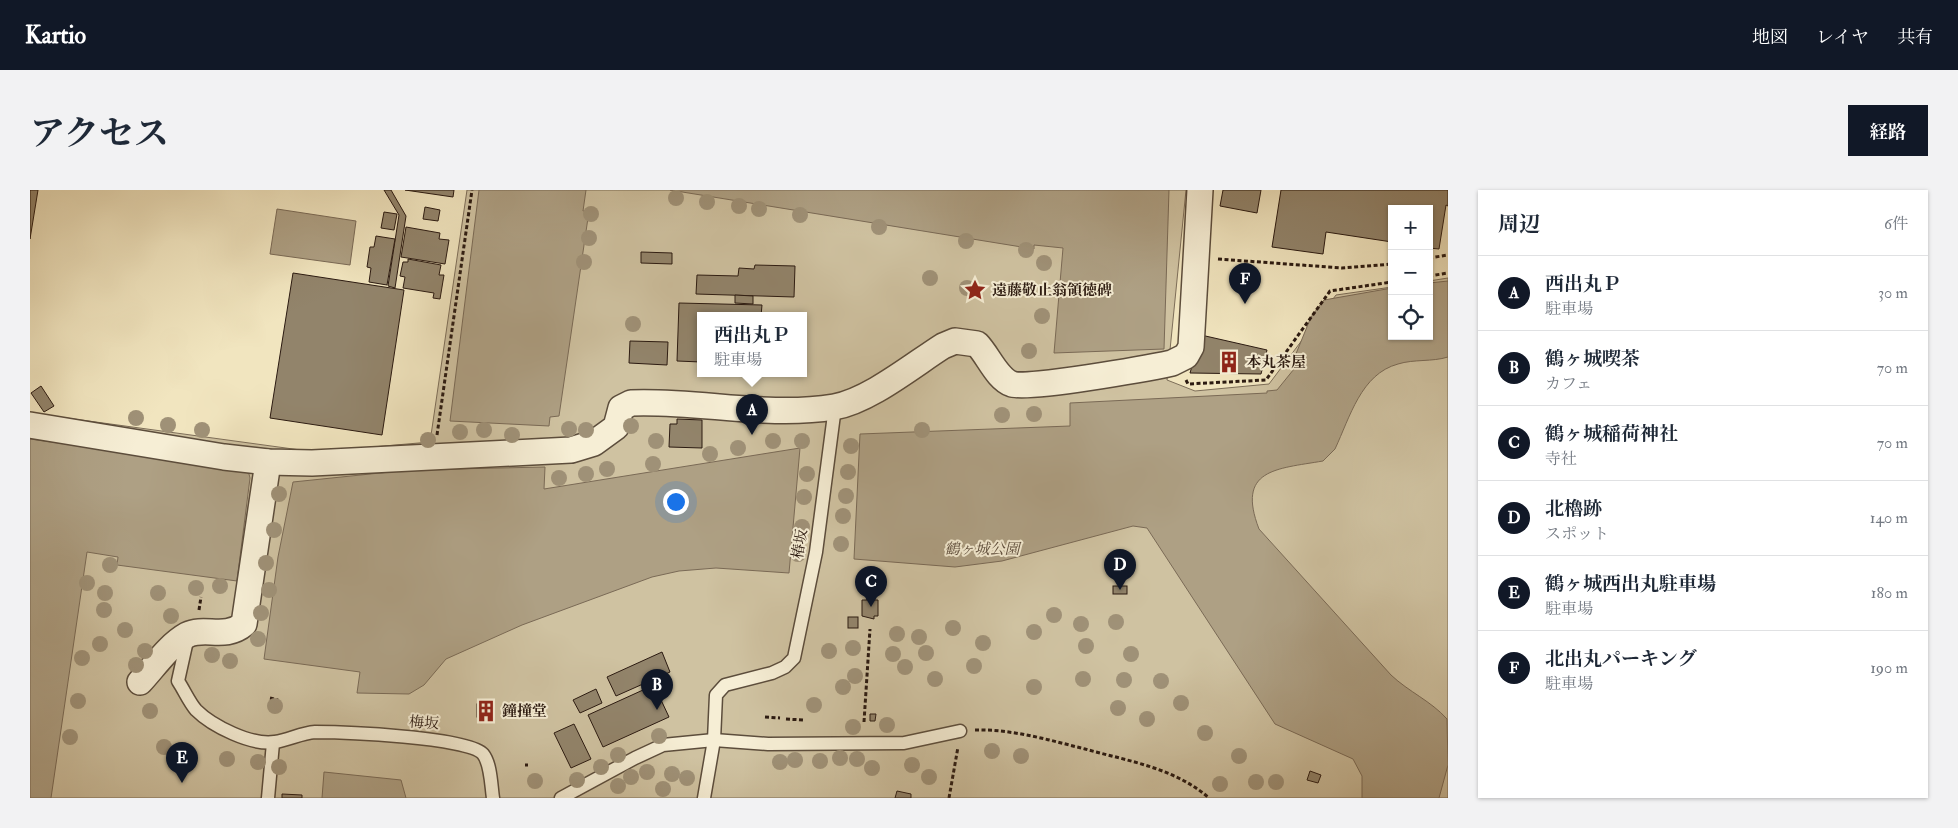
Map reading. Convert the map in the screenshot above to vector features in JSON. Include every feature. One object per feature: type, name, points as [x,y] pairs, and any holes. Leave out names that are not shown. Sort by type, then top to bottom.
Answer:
[{"type":"street","points":[[30,425],[224,457],[268,462],[312,463],[582,447],[594,443],[616,427],[622,408],[631,403],[754,409],[835,407],[873,392],[943,346],[955,341],[977,344],[1005,379],[1013,385],[1039,384],[1172,363],[1186,356],[1191,347],[1200,190]]},
{"type":"street","points":[[140,682],[194,624],[235,631],[244,624],[268,462]]},
{"type":"lane","name":"椿坂","points":[[704,798],[714,740],[716,695],[725,685],[772,673],[785,667],[794,658],[816,552],[835,407]]},
{"type":"lane","points":[[194,624],[178,681],[195,708],[206,719],[221,728],[246,738],[273,742],[268,798]]},
{"type":"lane","points":[[561,798],[635,758],[664,745],[714,740],[768,744],[904,742],[960,731]]},
{"type":"lane","name":"梅坂","points":[[273,742],[315,732],[446,741],[470,746],[482,753],[493,798]]},
{"type":"path","points":[[434,455],[472,190]]},
{"type":"path","points":[[1433,257],[1448,254]]},
{"type":"path","points":[[1196,257],[1342,268],[1388,264]]},
{"type":"path","points":[[1433,275],[1448,273]]},
{"type":"path","points":[[1172,363],[1188,384],[1266,380],[1330,291],[1388,283]]},
{"type":"path","points":[[194,624],[201,597]]},
{"type":"path","points":[[864,722],[870,629]]},
{"type":"path","points":[[270,698],[278,700]]},
{"type":"path","points":[[765,717],[780,718]]},
{"type":"path","points":[[786,719],[803,720]]},
{"type":"path","points":[[949,798],[960,731],[994,729],[1018,733],[1136,762],[1180,778],[1209,798]]},
{"type":"green space","name":"鶴ヶ城公園","points":[[467,190],[1186,190],[1167,380],[1195,391],[1269,384],[1336,295],[1388,288],[1388,340],[1433,340],[1433,280],[1448,278],[1448,798],[30,798],[30,413],[315,452],[430,442]]},
{"type":"shaded area","points":[[479,190],[586,190],[583,211],[589,211],[559,416],[550,417],[549,426],[450,421]]},
{"type":"shaded area","points":[[670,190],[1169,190],[1164,349],[1054,353],[1063,248],[1034,245],[1034,249]]},
{"type":"shaded area","points":[[277,209],[356,221],[350,265],[270,254]]},
{"type":"shaded area","points":[[1448,281],[1448,357],[1436,360],[1404,362],[1385,369],[1375,377],[1358,398],[1335,449],[1323,461],[1276,470],[1265,476],[1257,483],[1253,494],[1253,509],[1259,529],[1391,675],[1447,719],[1448,765],[1439,798],[1362,798],[1362,776],[1353,759],[1275,724],[1147,528],[1133,526],[1002,561],[955,567],[854,559],[860,434],[1070,426],[1070,403],[1267,393],[1267,391],[1277,390],[1294,369],[1291,366],[1311,317],[1324,300],[1388,289],[1388,340],[1433,340],[1433,283]]},
{"type":"shaded area","points":[[30,439],[241,468],[249,474],[250,478],[237,581],[117,565],[118,557],[87,552],[51,798],[30,798]]},
{"type":"shaded area","points":[[800,448],[789,573],[716,568],[679,571],[652,577],[522,625],[446,659],[424,685],[409,694],[357,693],[360,672],[264,659],[278,557],[293,482],[409,470],[545,467],[544,489]]},
{"type":"shaded area","points":[[324,772],[401,780],[406,798],[322,798]]},
{"type":"building","points":[[30,190],[38,190],[30,239]]},
{"type":"building","points":[[384,190],[391,190],[406,216],[395,288],[388,286],[399,215]]},
{"type":"building","points":[[405,190],[454,190],[453,197]]},
{"type":"building","points":[[1223,190],[1261,190],[1257,213],[1220,206]]},
{"type":"building","points":[[1281,190],[1448,190],[1448,206],[1446,205],[1439,249],[1433,248],[1433,205],[1388,205],[1388,241],[1326,232],[1323,254],[1272,247]]},
{"type":"building","points":[[425,207],[440,210],[438,221],[423,219]]},
{"type":"building","points":[[384,212],[397,214],[394,230],[381,228]]},
{"type":"building","points":[[406,227],[440,233],[439,239],[449,240],[445,264],[401,257]]},
{"type":"building","points":[[376,236],[395,239],[387,285],[369,282],[371,268],[367,267],[370,247],[374,247]]},
{"type":"building","points":[[641,252],[672,253],[672,264],[641,263]]},
{"type":"building","points":[[408,259],[441,265],[439,275],[444,275],[440,299],[433,298],[434,293],[403,288],[405,277],[400,276],[403,262],[408,262]]},
{"type":"building","points":[[755,265],[795,266],[794,297],[696,294],[697,275],[738,276],[739,268],[754,269]]},
{"type":"building","points":[[293,273],[404,290],[382,435],[270,418]]},
{"type":"building","points":[[735,295],[753,296],[753,304],[735,303]]},
{"type":"building","points":[[679,303],[762,305],[761,312],[697,312],[697,362],[677,361]]},
{"type":"building","name":"本丸茶屋","points":[[1201,335],[1267,350],[1261,374],[1190,373]]},
{"type":"building","points":[[630,341],[668,342],[667,365],[629,363]]},
{"type":"building","points":[[41,386],[54,406],[44,412],[31,393]]},
{"type":"building","points":[[677,419],[702,420],[702,448],[669,447],[670,424],[677,424]]},
{"type":"building","points":[[1113,586],[1127,586],[1127,594],[1113,594]]},
{"type":"building","points":[[866,588],[875,588],[874,600],[878,600],[878,616],[874,616],[874,619],[862,616],[862,600],[867,600]]},
{"type":"building","points":[[848,617],[858,617],[858,628],[848,628]]},
{"type":"building","points":[[662,652],[670,672],[616,696],[607,677]]},
{"type":"building","points":[[654,685],[669,717],[603,747],[588,715]]},
{"type":"building","points":[[596,689],[602,703],[580,713],[573,700]]},
{"type":"building","name":"鐘撞堂","points":[[477,704],[494,704],[494,717],[477,717]]},
{"type":"building","points":[[870,714],[876,714],[875,721],[870,721]]},
{"type":"building","points":[[574,724],[591,759],[571,768],[554,733]]},
{"type":"building","points":[[1310,771],[1321,775],[1318,783],[1307,780]]},
{"type":"building","points":[[897,791],[911,794],[911,798],[895,798]]},
{"type":"building","points":[[282,794],[302,795],[302,798],[282,798]]},
{"type":"place","name":"遠藤敬止翁領徳碑","points":[[975,290]]},
{"type":"place","name":"北出丸パーキング","points":[[1245,304]]},
{"type":"place","name":"本丸茶屋","points":[[1229,362]]},
{"type":"place","name":"西出丸Ｐ","points":[[752,435]]},
{"type":"place","name":"北櫓跡","points":[[1120,590]]},
{"type":"place","name":"鶴ヶ城稲荷神社","points":[[871,607]]},
{"type":"place","name":"鶴ヶ城喫茶","points":[[657,710]]},
{"type":"place","name":"鐘撞堂","points":[[486,711]]},
{"type":"place","name":"鶴ヶ城西出丸駐車場","points":[[182,783]]}]
